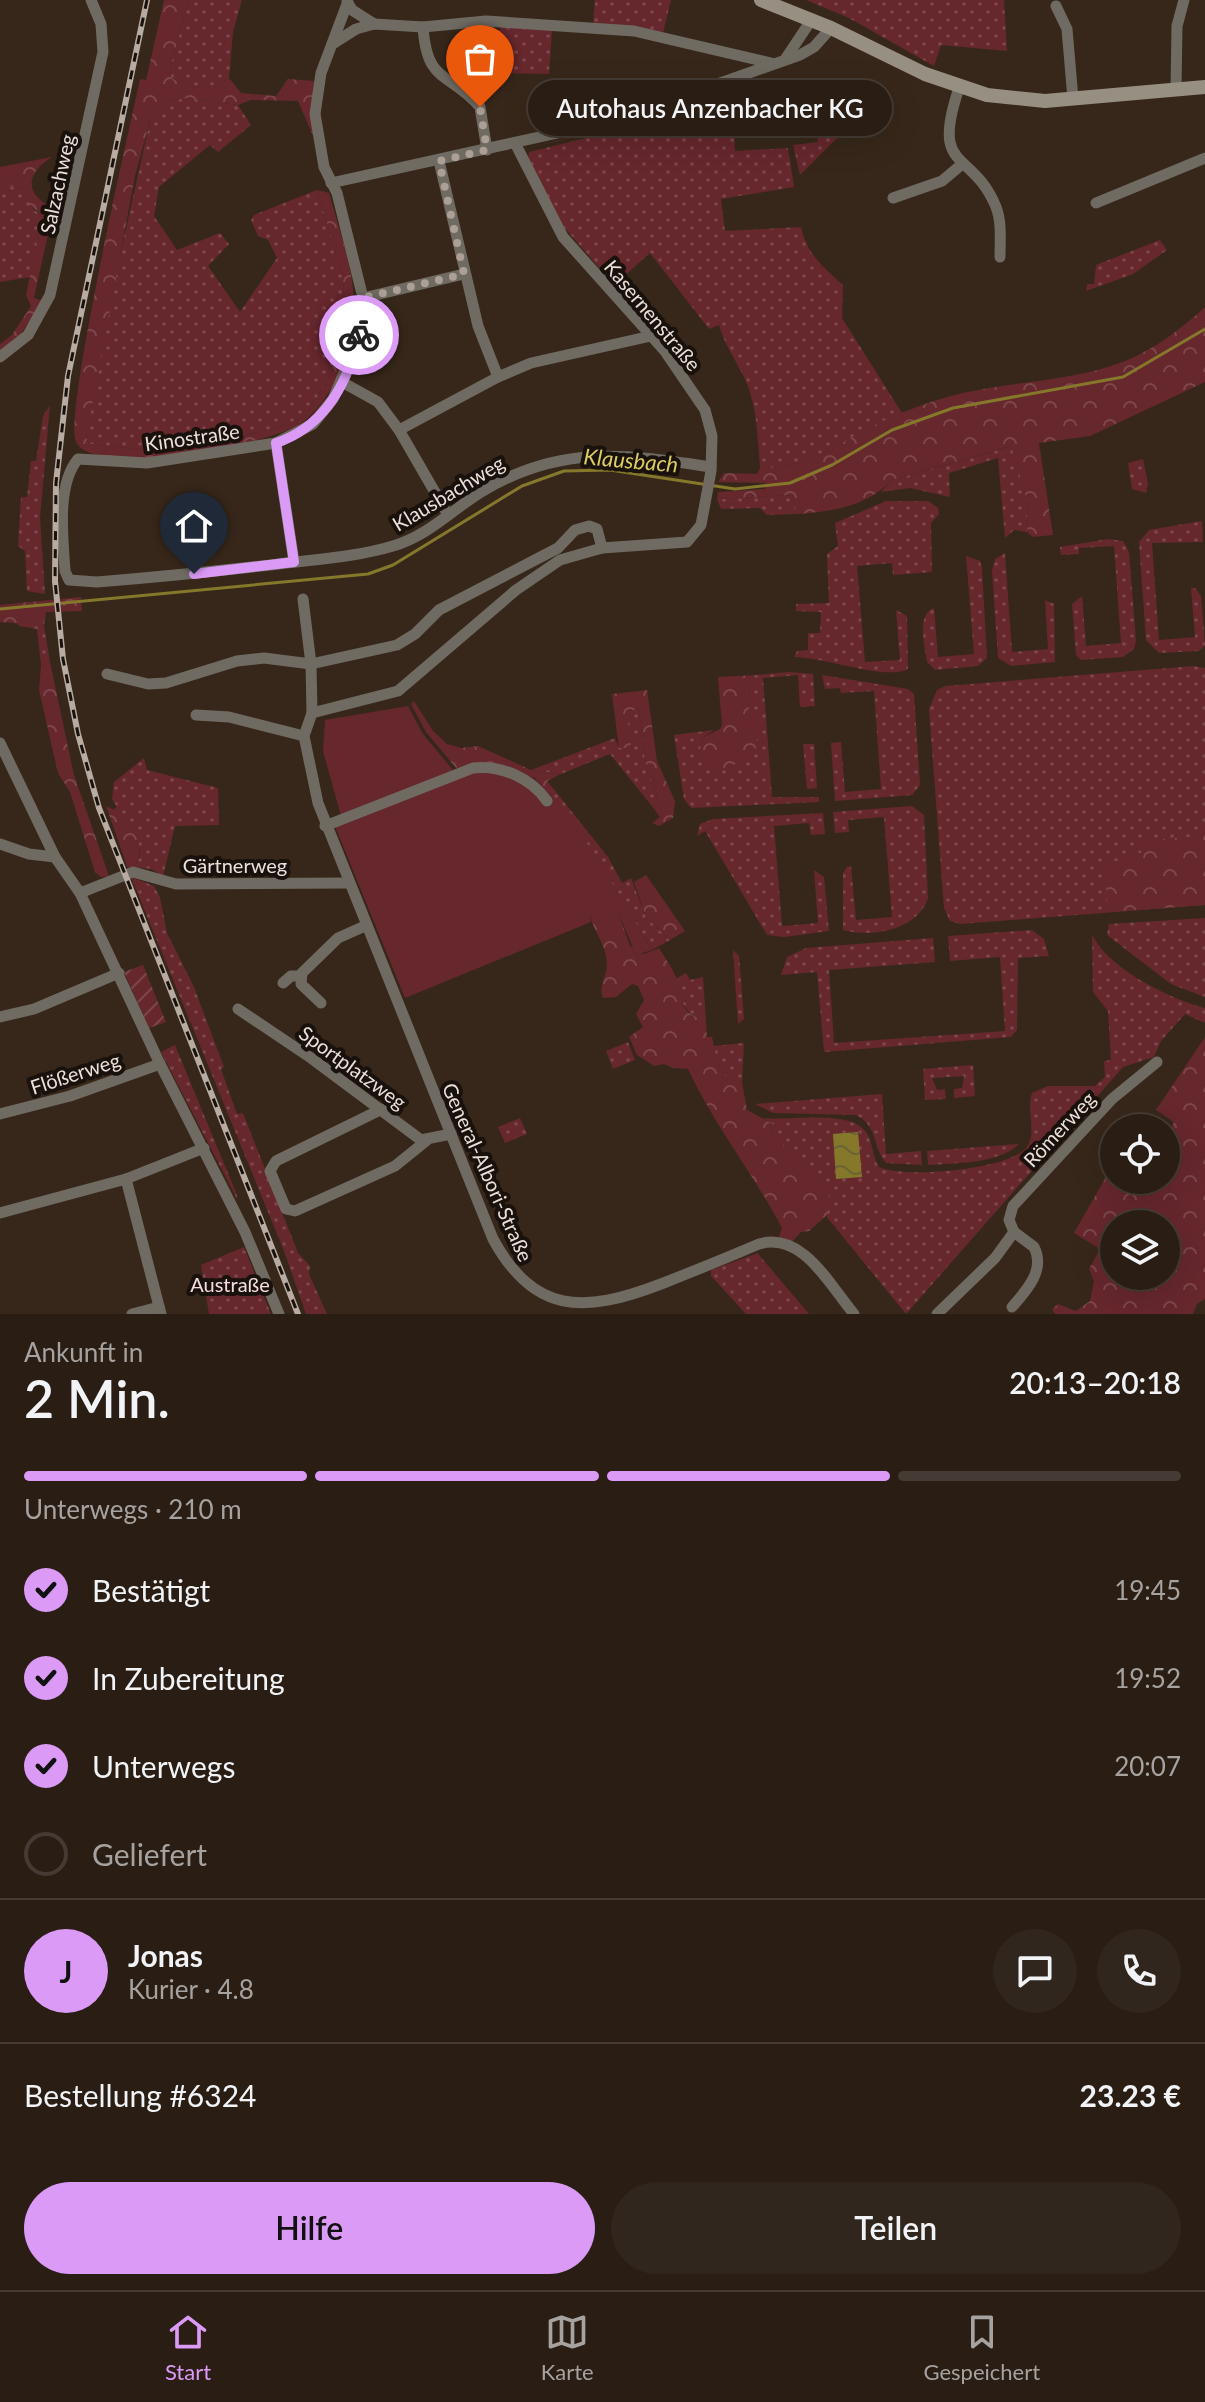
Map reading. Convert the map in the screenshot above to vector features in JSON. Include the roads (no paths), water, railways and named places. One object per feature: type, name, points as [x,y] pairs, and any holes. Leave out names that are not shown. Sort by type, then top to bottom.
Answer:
[{"type":"main road","points":[[761,0],[812,19],[959,88],[1005,99],[1073,99],[1205,87]]},
{"type":"street","name":"Salzachweg","points":[[0,357],[17,346],[37,323],[57,271],[103,52],[101,24],[91,0]]},
{"type":"street","points":[[1176,89],[1177,26],[1184,0]]},
{"type":"street","points":[[347,2],[374,24]]},
{"type":"street","name":"Kinostraße","points":[[65,571],[67,479],[78,459],[147,463],[276,443],[313,424],[342,382],[358,340],[363,298],[337,193],[324,167],[315,114],[321,73],[347,2]]},
{"type":"street","points":[[1056,6],[1067,29],[1073,99]]},
{"type":"street","points":[[785,59],[812,19]]},
{"type":"street","points":[[334,44],[356,29],[374,24],[423,27],[486,21],[634,31],[772,64]]},
{"type":"street","points":[[423,27],[426,57],[435,71],[480,107],[487,150]]},
{"type":"street","points":[[331,183],[612,121],[814,47],[831,28]]},
{"type":"street","points":[[959,88],[948,121],[951,151],[989,193],[998,211],[1000,257]]},
{"type":"street","name":"Kasernenstraße","points":[[515,143],[552,222],[651,336],[705,410],[712,436],[711,469],[701,525],[687,542],[602,548]]},
{"type":"street","points":[[1096,203],[1205,158]]},
{"type":"street","points":[[439,161],[464,274],[487,353],[498,377]]},
{"type":"street","points":[[893,198],[942,181],[961,165]]},
{"type":"street","points":[[363,298],[464,274]]},
{"type":"street","points":[[399,430],[498,377],[554,357],[651,336]]},
{"type":"street","points":[[342,382],[378,402],[399,430],[447,513]]},
{"type":"street","points":[[276,443],[294,562]]},
{"type":"street","name":"Klausbachweg","points":[[65,571],[69,580],[76,583],[97,582],[353,556],[397,545],[427,531],[447,513],[504,478],[559,459],[620,454],[711,469]]},
{"type":"street","points":[[107,674],[148,684],[250,658],[311,664],[397,645],[415,634],[439,610],[558,548],[582,527],[597,529],[602,548],[570,556],[537,574],[398,691],[312,713]]},
{"type":"street","points":[[196,715],[229,717],[304,736],[312,713],[311,664],[303,599]]},
{"type":"street","name":"General-Albori-Straße","points":[[304,736],[325,826],[506,1266],[521,1285],[539,1299],[576,1309],[604,1307],[759,1244],[772,1242],[791,1246],[802,1253],[854,1314]]},
{"type":"street","points":[[0,743],[55,857],[80,893],[160,1064],[204,1148],[279,1314]]},
{"type":"street","points":[[325,826],[473,768],[494,768],[522,778],[537,786],[547,801]]},
{"type":"street","points":[[0,844],[29,854],[55,857]]},
{"type":"street","name":"Gärtnerweg","points":[[80,893],[133,872],[176,884],[348,883]]},
{"type":"street","points":[[283,983],[291,976],[301,976],[338,938],[365,926]]},
{"type":"street","points":[[0,1017],[34,1009],[119,973]]},
{"type":"street","name":"Sportplatzweg","points":[[301,976],[304,987],[321,1003]]},
{"type":"street","name":"Sportplatzweg","points":[[238,1009],[426,1141]]},
{"type":"street","name":"Römerweg","points":[[937,1314],[995,1258],[1014,1232],[1009,1220],[1013,1206],[1112,1099],[1157,1062]]},
{"type":"street","name":"Flößerweg","points":[[0,1114],[70,1096],[160,1064]]},
{"type":"street","points":[[382,1109],[276,1161],[270,1171],[286,1209],[295,1211],[395,1166],[426,1141],[451,1134]]},
{"type":"street","points":[[0,1213],[126,1179],[204,1148]]},
{"type":"street","points":[[126,1179],[160,1311],[132,1314]]},
{"type":"street","points":[[1012,1307],[1032,1281],[1037,1267],[1034,1247],[1014,1232]]},
{"type":"water","points":[[858,1132],[862,1177],[836,1179],[833,1134]]},
{"type":"waterway","name":"Klausbach","points":[[0,609],[368,574],[393,565],[522,486],[564,471],[610,470],[735,489],[790,483],[832,465],[892,430],[953,408],[1123,377],[1205,329]]},
{"type":"railway","points":[[147,0],[68,376],[56,483],[55,581],[63,659],[78,734],[99,808],[298,1314]]},
{"type":"place","name":"Autohaus Anzenbacher KG","points":[[480,107]]},
{"type":"park label","name":"Austraße","points":[[230,1284]]}]
